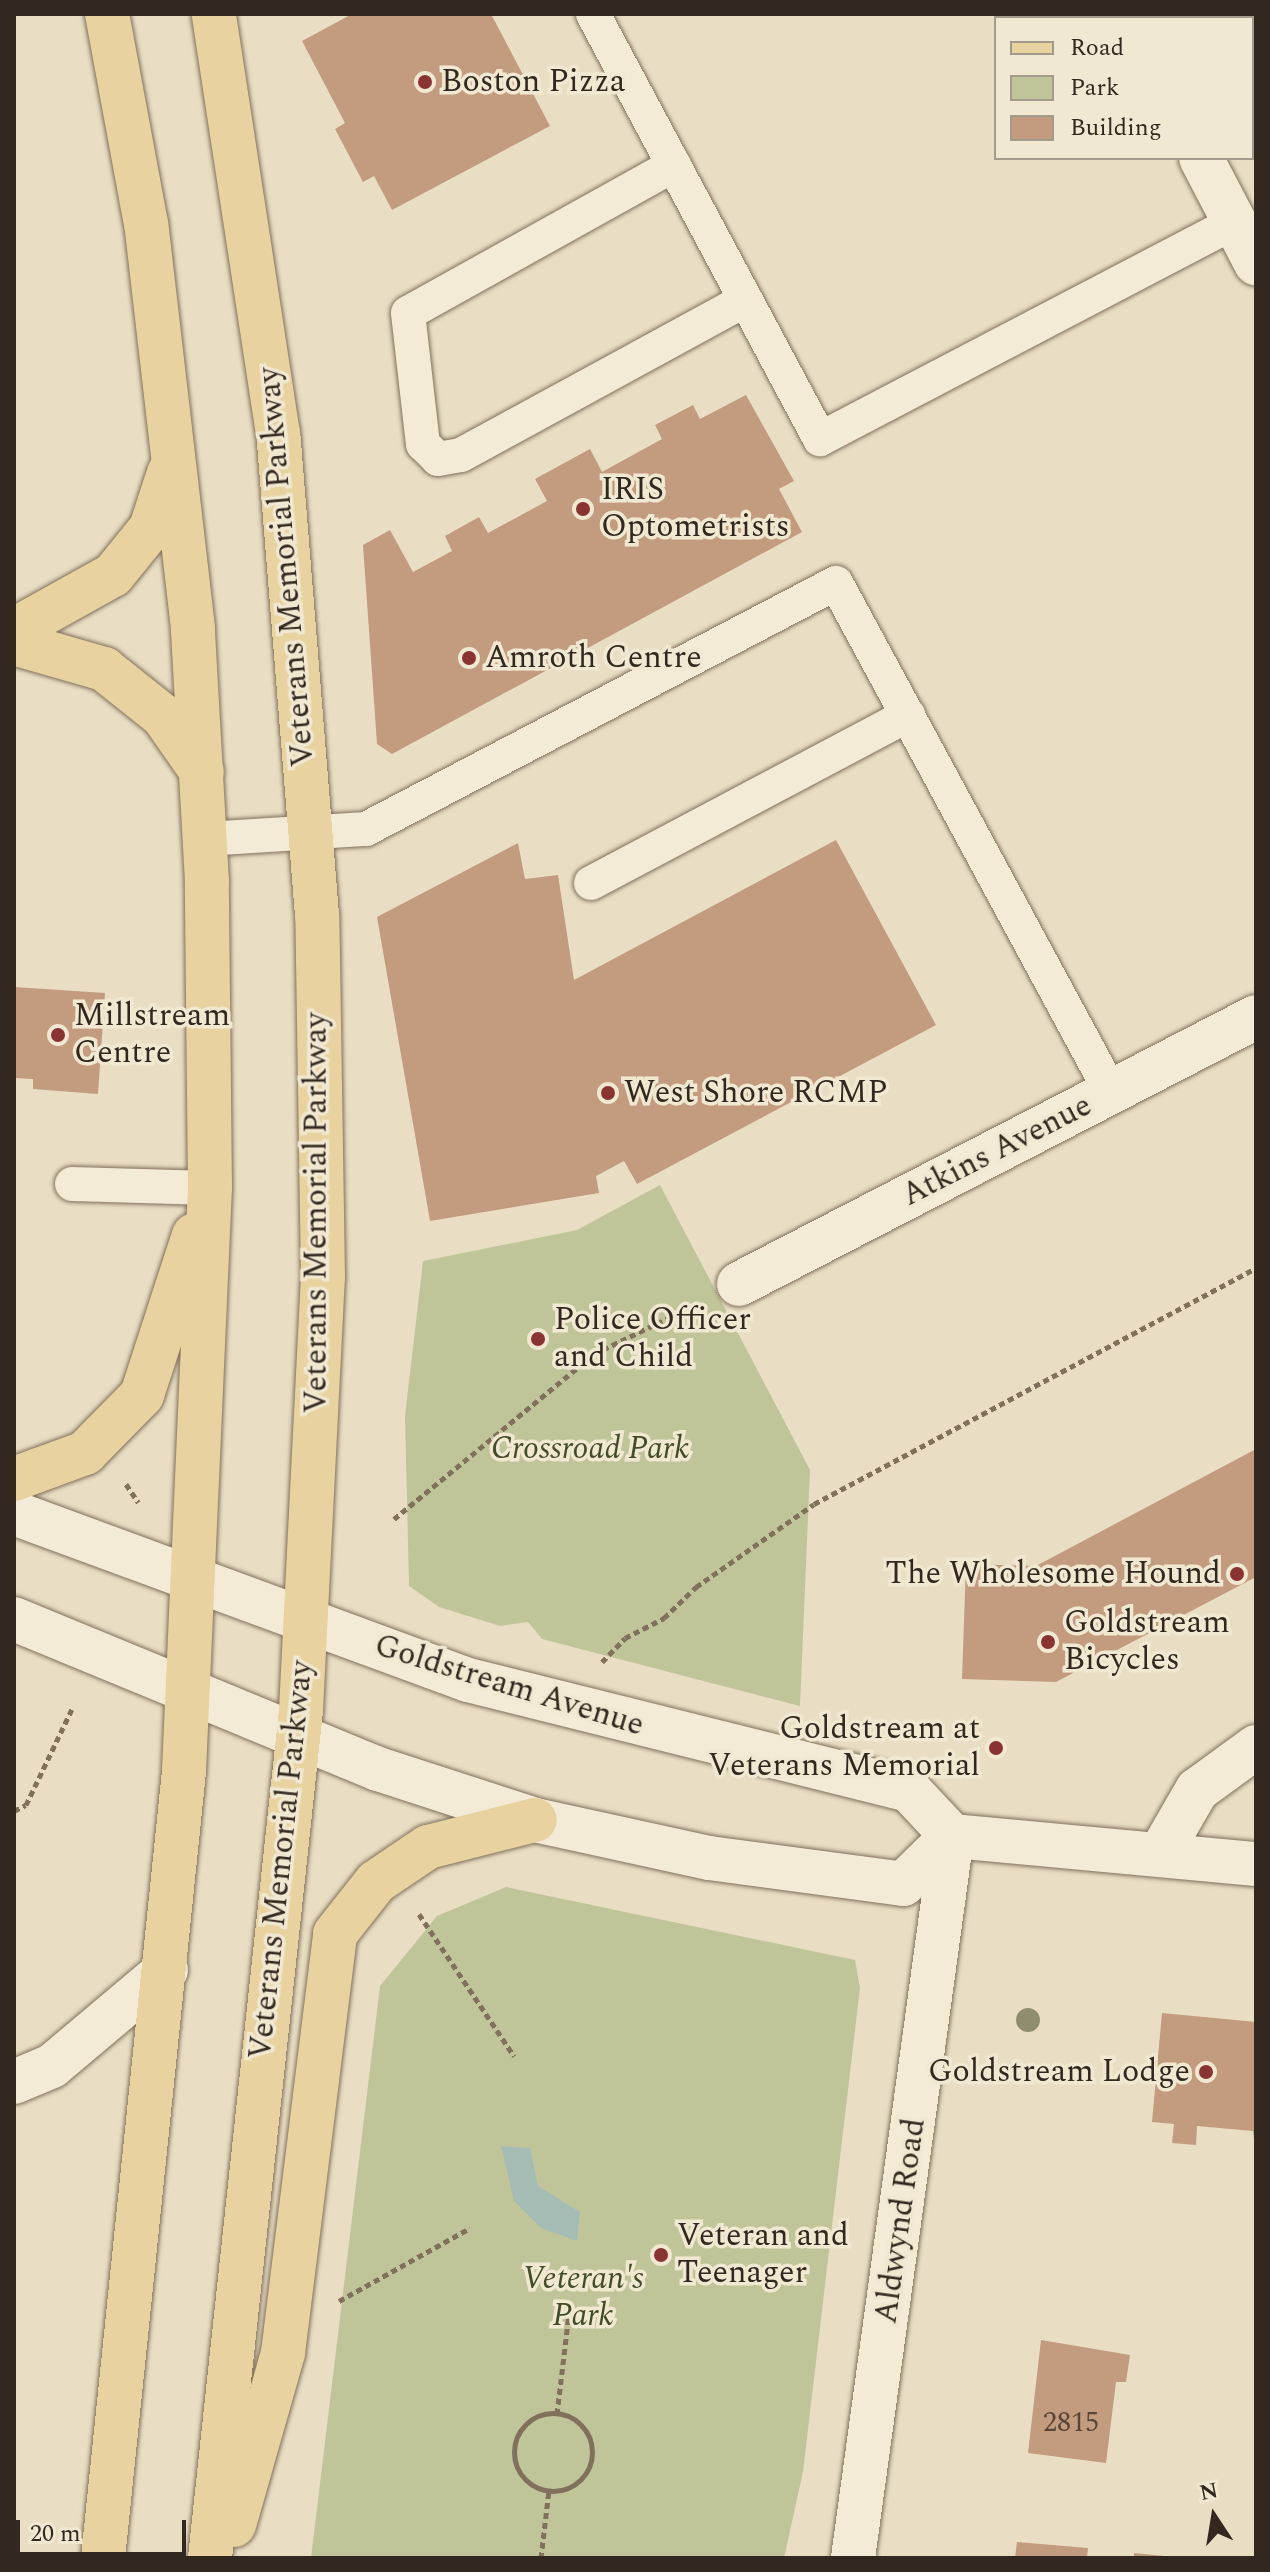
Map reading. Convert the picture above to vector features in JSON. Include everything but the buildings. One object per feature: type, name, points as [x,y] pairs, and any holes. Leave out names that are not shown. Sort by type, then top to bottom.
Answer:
[{"type":"main road","points":[[103,2558],[166,1970],[190,1687],[210,1188],[206,839],[202,772],[174,459],[146,224],[107,14]]},
{"type":"main road","name":"Veterans Memorial Parkway","points":[[210,2558],[298,1735],[323,1277],[310,835],[278,434],[214,14]]},
{"type":"main road","points":[[1202,160],[1256,263]]},
{"type":"main road","points":[[14,630],[113,575],[151,528],[174,459]]},
{"type":"main road","points":[[14,643],[104,669],[163,716],[202,772]]},
{"type":"main road","name":"Atkins Avenue","points":[[739,1284],[1256,1017]]},
{"type":"main road","points":[[14,1479],[85,1453],[142,1395],[210,1188]]},
{"type":"main road","name":"Goldstream Avenue","points":[[14,1513],[468,1680],[909,1790],[952,1836]]},
{"type":"main road","points":[[14,1619],[190,1687],[298,1735],[535,1820],[709,1858],[903,1884],[952,1836],[1256,1864]]},
{"type":"main road","points":[[1160,1854],[1197,1790],[1256,1747]]},
{"type":"main road","points":[[225,2558],[283,2353],[335,1934],[376,1882],[428,1847],[535,1820]]},
{"type":"main road","name":"Aldwynd Road","points":[[853,2558],[952,1836]]},
{"type":"main road","points":[[14,2082],[52,2066],[166,1970]]},
{"type":"lane","points":[[593,14],[820,439],[1235,222]]},
{"type":"lane","points":[[674,165],[408,313],[423,444],[438,459],[461,455],[745,300]]},
{"type":"lane","points":[[206,839],[310,835],[366,829],[836,583],[1111,1092]]},
{"type":"lane","points":[[591,883],[908,715]]},
{"type":"lane","points":[[72,1184],[210,1188]]},
{"type":"path","points":[[601,1663],[625,1638],[664,1618],[696,1587],[814,1504],[1256,1268]]},
{"type":"path","points":[[394,1519],[594,1354],[739,1284]]},
{"type":"path","points":[[14,1811],[26,1805],[73,1707]]},
{"type":"path","points":[[409,1901],[514,2056]]},
{"type":"path","points":[[330,2300],[347,2302],[470,2228]]},
{"type":"path","points":[[557,2414],[569,2314]]},
{"type":"path","points":[[541,2412],[557,2414],[573,2415],[593,2440],[590,2471],[565,2491],[534,2488],[514,2463],[517,2432],[541,2412]]},
{"type":"path","points":[[541,2558],[549,2490]]},
{"type":"green space","name":"Crossroad Park","points":[[660,1185],[810,1470],[800,1706],[542,1639],[528,1622],[500,1626],[439,1607],[409,1586],[405,1416],[423,1261],[577,1230]]},
{"type":"green space","name":"Veteran's Park","points":[[506,1887],[855,1960],[860,1988],[803,2472],[784,2558],[311,2558],[380,1986],[437,1916]]},
{"type":"water","points":[[501,2146],[530,2148],[538,2186],[580,2212],[577,2241],[541,2228],[514,2201]]},
{"type":"place","name":"Boston Pizza","points":[[425,82]]},
{"type":"place","name":"IRIS Optometrists","points":[[583,509]]},
{"type":"place","name":"Amroth Centre","points":[[469,658]]},
{"type":"place","name":"Millstream Centre","points":[[58,1035]]},
{"type":"place","name":"West Shore RCMP","points":[[608,1093]]},
{"type":"place","name":"Police Officer and Child","points":[[538,1339]]},
{"type":"place","name":"The Wholesome Hound","points":[[1237,1574]]},
{"type":"place","name":"Goldstream Bicycles","points":[[1048,1642]]},
{"type":"place","name":"Goldstream at Veterans Memorial","points":[[996,1748]]},
{"type":"place","name":"Goldstream Lodge","points":[[1206,2072]]},
{"type":"place","name":"Veteran and Teenager","points":[[661,2255]]}]
